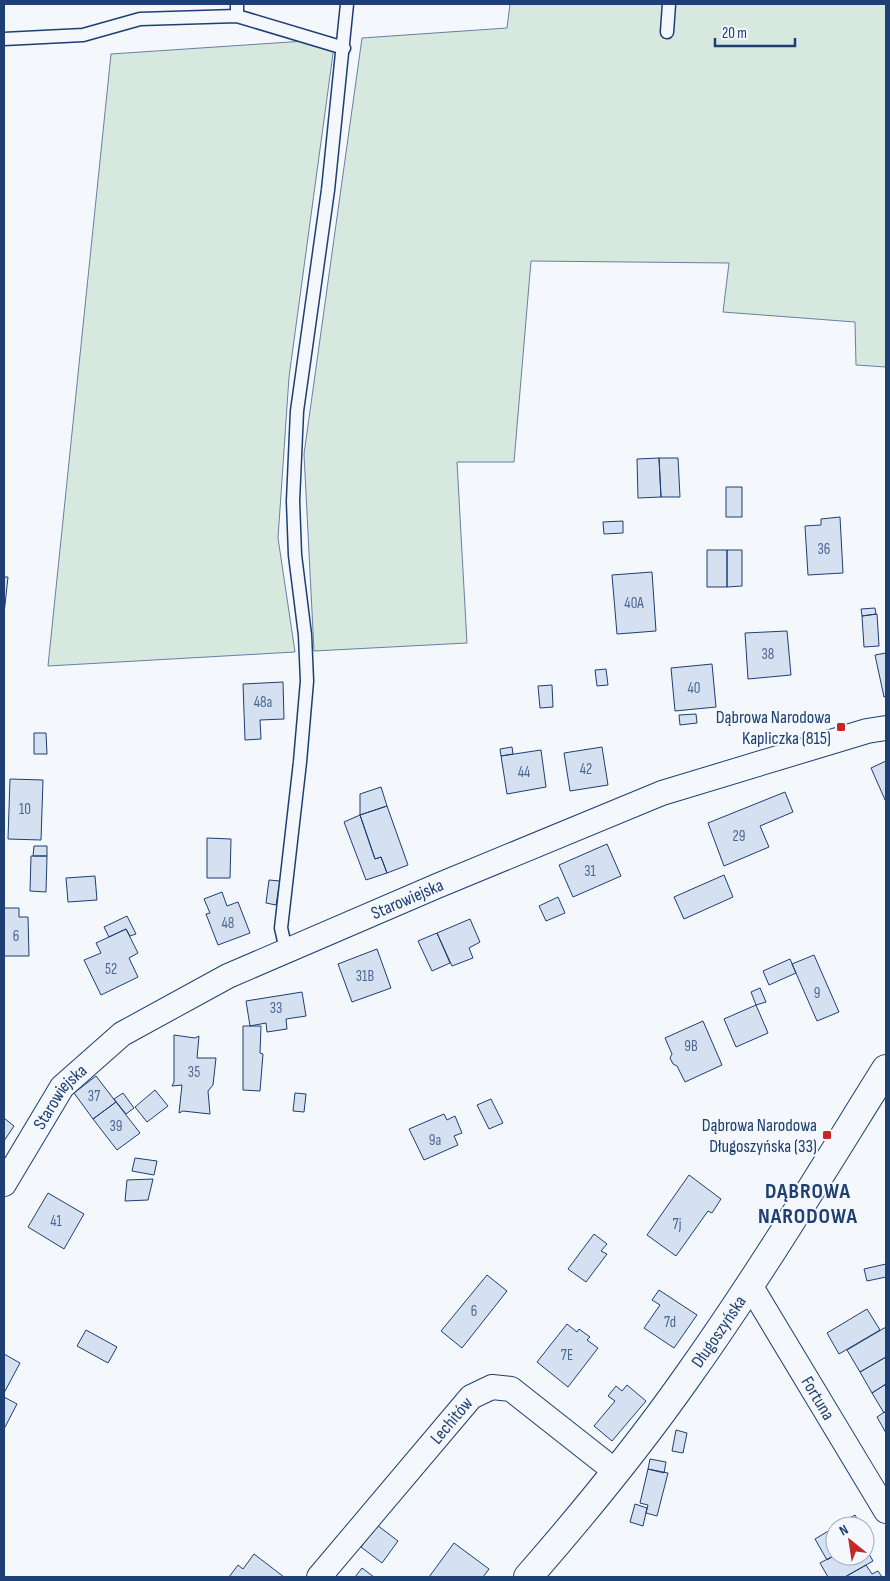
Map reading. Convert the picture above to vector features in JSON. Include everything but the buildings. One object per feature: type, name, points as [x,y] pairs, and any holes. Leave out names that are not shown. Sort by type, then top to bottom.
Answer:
[{"type":"street","name":"Starowiejska","points":[[4,1184],[62,1086],[122,1034],[228,976],[662,793],[867,731],[886,728]]},
{"type":"street","name":"Długoszyńska","points":[[528,1577],[575,1523],[685,1381],[750,1286],[886,1069]]},
{"type":"street","name":"Fortuna","points":[[750,1286],[886,1511]]},
{"type":"street","name":"Lechitów","points":[[319,1577],[472,1398],[492,1387],[511,1389],[615,1471]]},
{"type":"lane","points":[[286,950],[281,928],[300,762],[307,681],[305,635],[295,556],[294,519],[297,411],[328,190],[347,4]]},
{"type":"lane","points":[[667,32],[669,4]]},
{"type":"lane","points":[[4,39],[83,35],[140,19],[237,10],[344,48]]},
{"type":"shaded area","points":[[510,4],[886,4],[886,367],[856,365],[855,322],[723,312],[729,263],[531,261],[514,462],[457,462],[467,643],[314,651],[304,454],[362,38],[507,28]]},
{"type":"shaded area","points":[[335,39],[289,377],[278,538],[295,652],[48,666],[111,54]]},
{"type":"place","name":"Dąbrowa Narodowa Kapliczka (815)","points":[[841,727]]},
{"type":"place","name":"Dąbrowa Narodowa Długoszyńska (33)","points":[[827,1135]]},
{"type":"district","name":"DĄBROWA NARODOWA","points":[[808,1202]]}]
